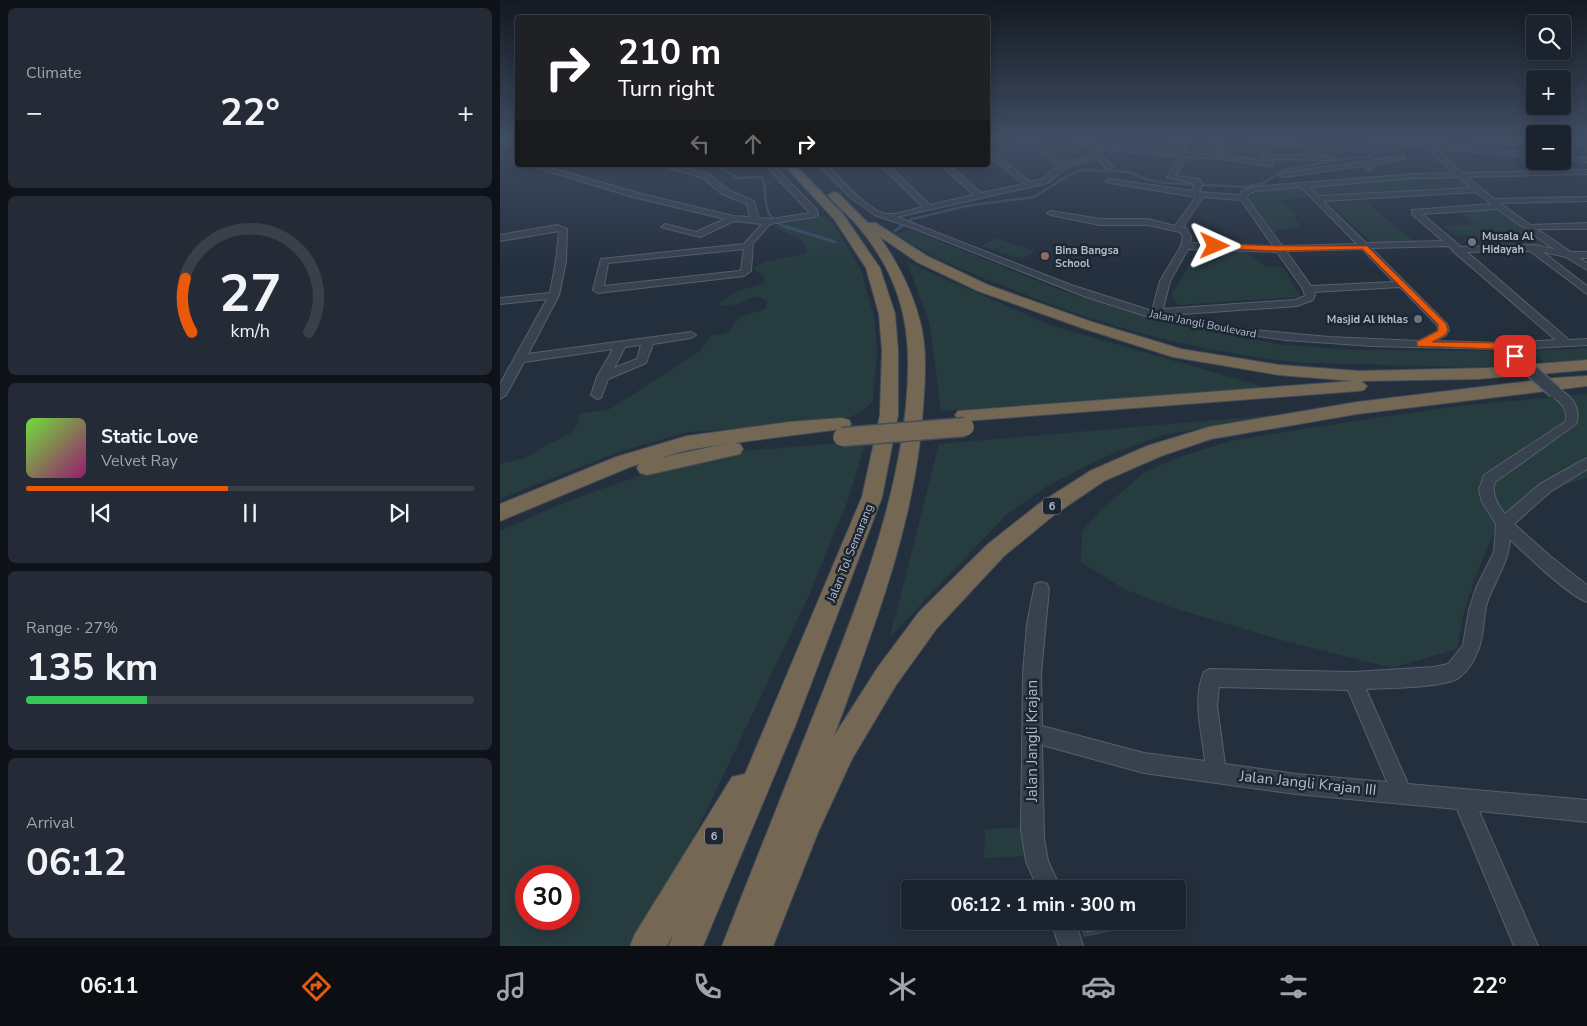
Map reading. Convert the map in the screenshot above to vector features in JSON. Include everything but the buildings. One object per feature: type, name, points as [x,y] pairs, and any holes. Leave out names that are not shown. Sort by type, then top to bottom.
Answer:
[{"type":"highway","name":"Jalan Tol Semarang","points":[[686,946],[781,726],[872,497],[889,415],[890,350],[887,314],[873,268],[839,217],[797,182]]},
{"type":"highway","points":[[739,946],[870,603],[894,526],[912,440],[917,370],[913,326],[903,289],[892,265],[870,233],[854,214],[820,182]]},
{"type":"highway","points":[[854,214],[922,259],[983,288],[1087,325],[1179,354],[1279,370],[1359,376],[1488,373]]},
{"type":"highway","points":[[965,421],[1488,373],[1587,366]]},
{"type":"highway","points":[[500,526],[567,496],[647,468],[744,446],[842,430],[1570,385]]},
{"type":"highway","name":"6","points":[[756,946],[807,822],[842,749],[887,676],[928,620],[996,550],[1047,509],[1097,476],[1154,451],[1209,433],[1357,408],[1570,385]]},
{"type":"highway","points":[[500,513],[572,481],[622,462],[687,443],[789,428],[842,430]]},
{"type":"highway","name":"6","points":[[647,946],[781,726]]},
{"type":"street","points":[[591,182],[732,218],[784,222],[810,217],[815,213],[790,182]]},
{"type":"street","points":[[713,182],[725,192],[751,203],[755,221]]},
{"type":"street","name":"Jalan Jangli Boulevard","points":[[842,182],[872,210],[888,217],[1092,296],[1156,314],[1255,335],[1289,339],[1354,343],[1503,346],[1587,342]]},
{"type":"street","points":[[902,182],[930,208]]},
{"type":"street","points":[[964,182],[980,196]]},
{"type":"street","points":[[1026,182],[1030,185]]},
{"type":"street","points":[[888,217],[1039,182]]},
{"type":"street","points":[[1051,213],[1100,222],[1139,220],[1178,228],[1186,233],[1185,246],[1165,281],[1156,314],[1297,303],[1309,298],[1308,288],[1243,198],[1198,190],[1121,182]]},
{"type":"street","points":[[1178,228],[1198,190],[1195,182]]},
{"type":"street","points":[[1296,182],[1316,198],[1444,327],[1442,333],[1420,344]]},
{"type":"street","points":[[1243,198],[1244,194],[1253,189],[1324,182]]},
{"type":"street","points":[[1469,182],[1587,267]]},
{"type":"street","points":[[1316,198],[1479,190]]},
{"type":"street","points":[[1566,343],[1414,212],[1496,203],[1587,200]]},
{"type":"street","points":[[665,227],[697,235],[732,218]]},
{"type":"street","points":[[748,246],[604,261],[598,290],[741,274],[746,271],[748,246],[769,222]]},
{"type":"street","points":[[1530,227],[1587,226]]},
{"type":"street","points":[[500,238],[557,228],[563,229],[562,261],[552,299],[500,395]]},
{"type":"street","points":[[1185,246],[1279,249],[1449,243]]},
{"type":"street","points":[[1457,250],[1530,247],[1569,255],[1587,255]]},
{"type":"street","points":[[1530,247],[1587,291]]},
{"type":"street","points":[[1308,288],[1403,284]]},
{"type":"street","points":[[500,301],[552,299]]},
{"type":"street","points":[[500,309],[552,299]]},
{"type":"street","points":[[520,359],[691,335]]},
{"type":"street","points":[[603,378],[642,361],[648,341]]},
{"type":"street","points":[[597,396],[603,378],[621,344]]},
{"type":"street","points":[[1503,346],[1527,367],[1570,385],[1574,416],[1570,424],[1489,479],[1485,489],[1487,498],[1504,524],[1587,595]]},
{"type":"street","points":[[1216,772],[1208,706],[1210,678],[1353,681],[1434,676],[1453,672],[1464,660],[1471,648],[1477,610],[1484,588],[1502,552],[1504,524],[1545,488],[1587,463]]},
{"type":"street","name":"Jalan Jangli Krajan","points":[[1041,589],[1033,647],[1033,850],[1037,864],[1045,880]]},
{"type":"street","points":[[1353,681],[1402,794]]},
{"type":"street","name":"Jalan Jangli Krajan III","points":[[1032,734],[1144,763],[1296,784],[1463,798],[1586,814]]},
{"type":"street","points":[[1463,798],[1526,946]]},
{"type":"street","points":[[1066,930],[1071,946]]},
{"type":"green space","points":[[1354,182],[1462,182],[1474,190],[1362,198],[1414,242],[1375,245],[1309,185]]},
{"type":"green space","points":[[1299,185],[1312,197],[1281,200],[1298,215],[1293,216],[1301,226],[1273,231],[1249,198],[1266,189]]},
{"type":"green space","points":[[1489,209],[1505,216],[1551,246],[1493,244],[1474,236],[1456,235],[1443,227],[1449,225],[1476,225],[1463,215],[1470,211]]},
{"type":"green space","points":[[824,215],[836,229],[861,270],[874,316],[877,352],[873,401],[861,412],[850,417],[762,427],[688,432],[621,451],[500,499],[500,464],[527,457],[542,447],[567,435],[576,427],[579,414],[610,409],[700,351],[711,335],[725,333],[732,328],[741,316],[761,311],[767,307],[767,301],[757,296],[735,304],[722,306],[719,303],[738,291],[764,283],[764,278],[753,268],[772,260],[807,253],[802,240],[774,227]]},
{"type":"green space","points":[[911,230],[1066,292],[1129,312],[1276,344],[1354,350],[1496,351],[1514,367],[1303,363],[1183,343],[1115,326],[1049,304],[970,273],[939,259],[896,234]]},
{"type":"green space","points":[[995,238],[1035,251],[1022,259],[982,246]]},
{"type":"green space","points":[[1197,249],[1239,250],[1253,257],[1264,266],[1284,268],[1300,297],[1178,305],[1171,294],[1183,277]]},
{"type":"green space","points":[[907,262],[1050,325],[1268,388],[941,411],[930,325]]},
{"type":"green space","points":[[1587,348],[1587,359],[1545,362],[1531,351]]},
{"type":"green space","points":[[1587,394],[1587,478],[1537,493],[1496,528],[1476,575],[1463,616],[1457,649],[1392,668],[1281,640],[1170,607],[1124,589],[1081,562],[1082,531],[1100,511],[1142,474],[1173,459],[1230,441],[1355,421],[1458,406]]},
{"type":"green space","points":[[1287,414],[1162,435],[1102,458],[1049,485],[1007,514],[890,637],[939,444]]},
{"type":"green space","points":[[863,441],[864,447],[848,500],[811,591],[672,883],[633,946],[500,946],[500,531],[568,501],[647,473],[744,451]]},
{"type":"green space","points":[[1030,827],[1031,856],[984,858],[985,829]]},
{"type":"waterway","points":[[763,182],[768,213],[772,218],[789,229]]},
{"type":"waterway","points":[[898,229],[912,219],[966,206],[1034,197],[1058,182]]},
{"type":"waterway","points":[[1160,182],[1246,187],[1265,182]]},
{"type":"waterway","points":[[787,227],[835,242]]},
{"type":"waterway","points":[[895,231],[900,227]]},
{"type":"place","name":"Musala Al Hidayah","points":[[1472,242]]},
{"type":"place","name":"Bina Bangsa School","points":[[1045,256]]},
{"type":"place","name":"Masjid Al Ikhlas","points":[[1418,319]]},
{"type":"route","points":[[1215,246],[1279,249],[1364,247],[1444,327],[1442,333],[1420,344],[1503,346],[1515,356]]}]
